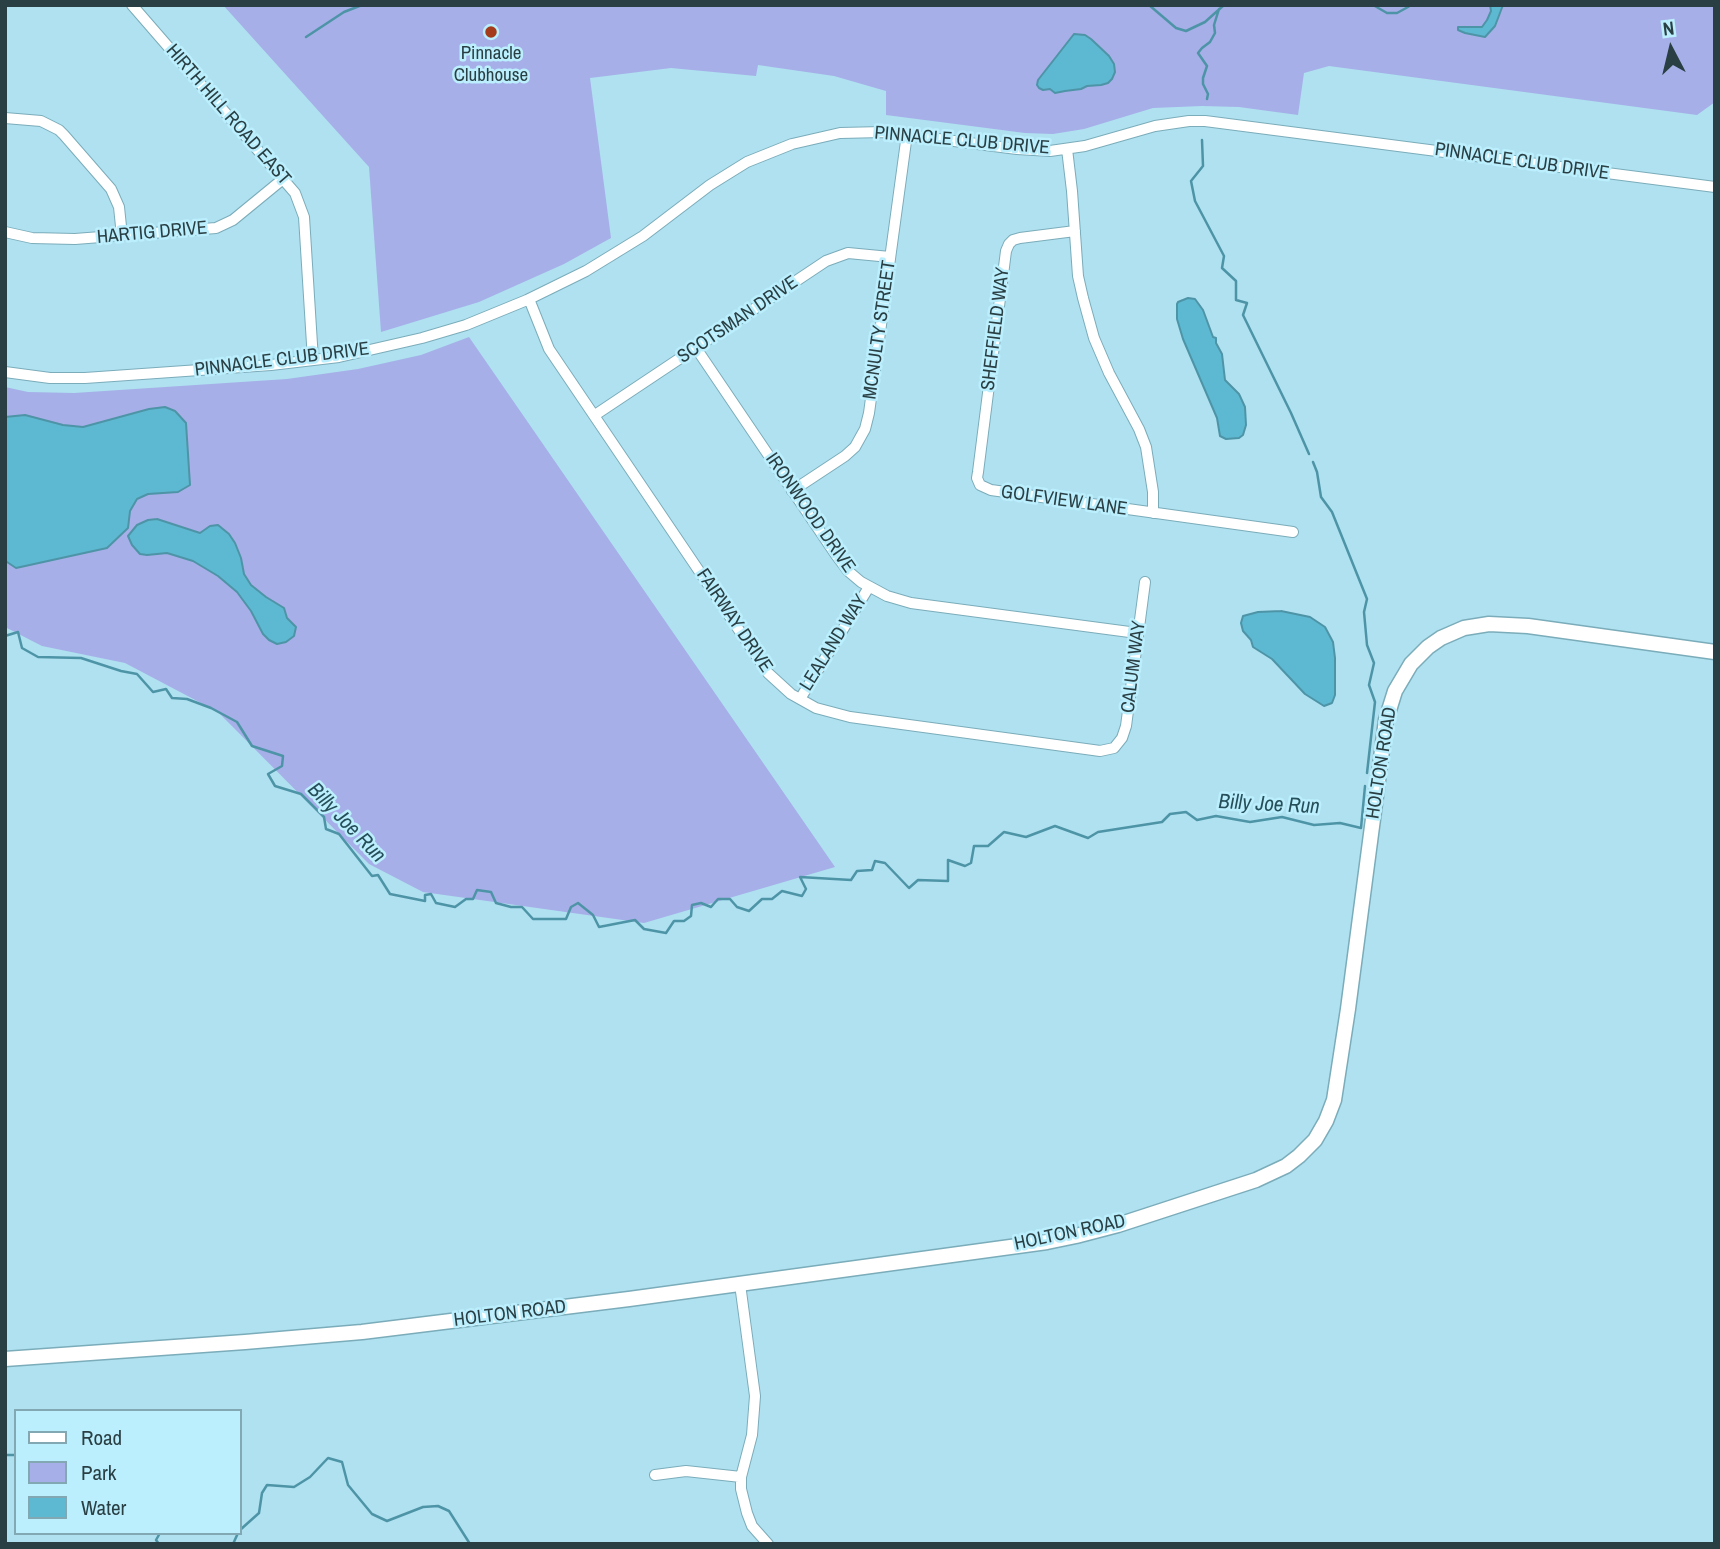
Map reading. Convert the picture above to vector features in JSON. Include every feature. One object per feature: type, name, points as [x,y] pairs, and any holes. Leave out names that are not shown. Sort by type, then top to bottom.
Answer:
[{"type":"street","name":"HIRTH HILL ROAD EAST","points":[[132,5],[284,178],[295,194],[303,217],[313,360]]},
{"type":"street","points":[[5,118],[41,121],[64,135],[111,189],[119,207],[122,236]]},
{"type":"street","name":"PINNACLE CLUB DRIVE","points":[[5,372],[50,378],[85,378],[271,365],[339,357],[422,338],[529,299],[586,271],[643,236],[727,173],[766,153],[840,133],[883,132],[1050,151],[1100,142],[1154,126],[1205,121],[1715,187]]},
{"type":"street","name":"MCNULTY STREET","points":[[792,491],[845,456],[855,447],[865,429],[906,134]]},
{"type":"street","points":[[1067,149],[1078,276],[1088,320],[1109,373],[1146,447],[1153,492],[1153,513]]},
{"type":"street","name":"HARTIG DRIVE","points":[[5,232],[52,239],[216,228],[233,220],[284,178]]},
{"type":"street","name":"SHEFFIELD WAY","points":[[978,482],[1006,251],[1013,240],[1075,231]]},
{"type":"street","name":"SCOTSMAN DRIVE","points":[[596,415],[826,261],[854,252],[890,257]]},
{"type":"street","name":"FAIRWAY DRIVE","points":[[529,299],[550,349],[768,673],[800,699],[826,712],[850,717],[1100,751],[1114,747]]},
{"type":"street","name":"IRONWOOD DRIVE","points":[[696,348],[842,563],[861,582],[887,596],[911,603],[1137,634]]},
{"type":"street","name":"GOLFVIEW LANE","points":[[978,482],[991,491],[1293,532]]},
{"type":"street","name":"CALUM WAY","points":[[1114,747],[1122,738],[1126,726],[1145,582]]},
{"type":"street","name":"LEALAND WAY","points":[[800,699],[869,587]]},
{"type":"street","name":"HOLTON ROAD","points":[[5,1359],[362,1332],[740,1284],[1076,1236],[1256,1180],[1286,1166],[1315,1140],[1334,1100],[1386,720],[1395,691],[1410,664],[1441,638],[1464,628],[1489,624],[1528,626],[1715,652]]},
{"type":"street","points":[[740,1284],[755,1396],[752,1435],[741,1477],[741,1489],[752,1526],[768,1544]]},
{"type":"street","points":[[655,1475],[686,1471],[741,1477]]},
{"type":"green space","points":[[223,5],[1715,5],[1715,102],[1697,115],[1329,66],[1304,73],[1298,115],[1239,107],[1153,108],[1084,129],[1053,134],[1025,133],[886,115],[886,91],[834,76],[758,65],[756,76],[671,68],[590,78],[611,238],[564,264],[479,302],[381,332],[369,167]]},
{"type":"green space","points":[[469,337],[835,867],[644,923],[423,892],[369,864],[218,712],[125,663],[42,646],[5,627],[5,387],[28,392],[74,393],[287,379],[358,369],[421,355]]},
{"type":"water","points":[[1490,5],[1503,5],[1495,26],[1485,37],[1458,30],[1458,27],[1482,27],[1491,11]]},
{"type":"water","points":[[1074,34],[1085,35],[1109,56],[1114,64],[1112,79],[1101,85],[1055,93],[1050,89],[1039,88],[1038,80]]},
{"type":"water","points":[[1188,298],[1195,299],[1203,310],[1222,354],[1225,380],[1239,394],[1245,407],[1246,425],[1239,438],[1226,439],[1220,436],[1217,418],[1183,339],[1177,319],[1177,304]]},
{"type":"water","points":[[165,407],[175,411],[186,423],[190,485],[178,492],[148,494],[137,499],[130,511],[128,528],[107,548],[16,568],[5,560],[5,417],[25,415],[83,427]]},
{"type":"water","points":[[157,519],[200,533],[210,526],[218,525],[229,534],[251,585],[284,608],[287,618],[296,627],[294,636],[277,644],[269,640],[237,592],[218,576],[193,561],[167,553],[140,554],[128,536],[137,525]]},
{"type":"water","points":[[1281,611],[1310,617],[1325,627],[1333,642],[1335,658],[1335,695],[1332,703],[1324,706],[1305,694],[1272,659],[1253,647],[1243,631],[1243,616]]},
{"type":"waterway","points":[[306,37],[344,12],[362,5]]},
{"type":"waterway","points":[[1149,5],[1176,28],[1186,31],[1205,22],[1224,5]]},
{"type":"waterway","points":[[1373,5],[1387,13],[1397,13],[1410,5]]},
{"type":"waterway","name":"Billy Joe Run","points":[[1207,99],[1208,94],[1203,84],[1207,66],[1198,53],[1215,33],[1214,25],[1219,9]]},
{"type":"waterway","name":"Billy Joe Run","points":[[1202,140],[1203,166],[1191,181],[1195,201],[1224,256],[1222,268],[1236,281],[1236,300],[1247,303],[1243,315],[1309,454]]},
{"type":"waterway","name":"Billy Joe Run","points":[[1313,462],[1321,497],[1332,512],[1367,599],[1364,612],[1367,645],[1374,663],[1369,685],[1375,702],[1367,773]]},
{"type":"waterway","name":"Billy Joe Run","points":[[5,636],[18,632],[22,648],[38,657],[81,658],[137,674],[153,692],[166,689],[172,698],[187,699],[237,722],[252,746],[283,756],[282,766],[268,774],[275,786],[301,794],[324,817],[326,829],[339,834],[372,876],[378,875],[390,894],[425,901],[425,895],[431,894],[436,903],[455,907],[466,899],[473,899],[477,890],[491,892],[496,903],[522,907],[533,919],[566,919],[571,907],[578,903],[593,915],[599,927],[635,920],[644,929],[666,933],[674,921],[684,921],[691,916],[692,905],[701,903],[711,907],[718,899],[730,899],[737,907],[749,911],[762,899],[772,899],[782,891],[802,896],[806,889],[800,877],[851,880],[857,871],[872,870],[875,861],[885,863],[909,888],[918,880],[948,881],[948,860],[965,866],[971,863],[974,846],[988,846],[1004,832],[1026,837],[1055,826],[1088,838],[1098,832],[1162,822],[1170,814],[1186,812],[1197,820],[1216,816],[1250,822],[1282,817],[1314,825],[1340,823],[1361,828],[1365,786]]},
{"type":"waterway","points":[[5,1455],[14,1455]]},
{"type":"waterway","points":[[242,1528],[259,1513],[262,1493],[267,1485],[294,1487],[310,1477],[328,1458],[342,1462],[348,1485],[372,1514],[387,1521],[423,1507],[438,1506],[449,1511],[470,1544]]},
{"type":"waterway","points":[[159,1535],[156,1540],[159,1544]]},
{"type":"waterway","points":[[233,1544],[237,1535]]},
{"type":"place","name":"Pinnacle Clubhouse","points":[[491,32]]}]
